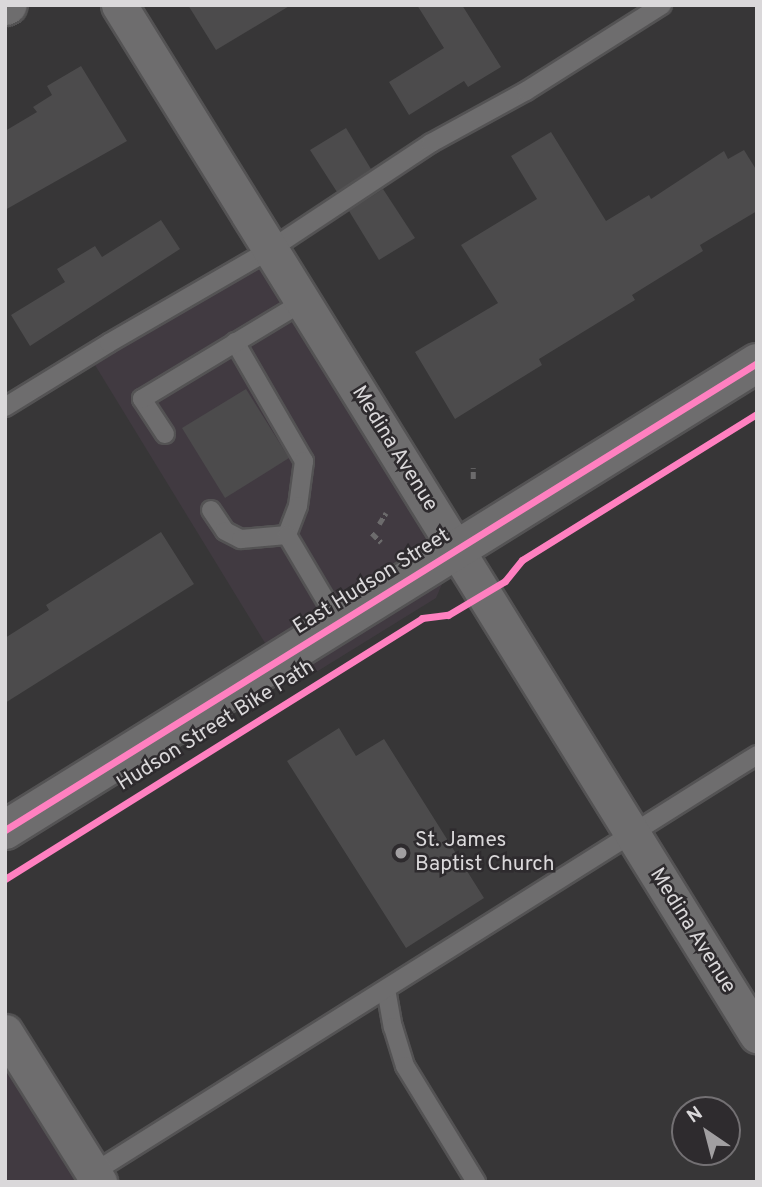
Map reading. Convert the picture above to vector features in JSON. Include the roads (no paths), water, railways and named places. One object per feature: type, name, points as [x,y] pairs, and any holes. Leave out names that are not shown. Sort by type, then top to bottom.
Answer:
[{"type":"main road","name":"East Hudson Street","points":[[5,830],[757,363]]},
{"type":"street","name":"Medina Avenue","points":[[119,5],[757,1035]]},
{"type":"street","points":[[5,1032],[90,1179]]},
{"type":"lane","points":[[5,407],[109,342],[271,249],[431,143],[526,91],[662,5]]},
{"type":"lane","points":[[165,435],[142,399],[303,302]]},
{"type":"lane","points":[[235,342],[304,461],[299,506],[287,535]]},
{"type":"lane","points":[[211,510],[225,531],[241,539],[287,535]]},
{"type":"lane","points":[[287,535],[339,623]]},
{"type":"lane","points":[[90,1179],[757,755]]},
{"type":"lane","points":[[386,989],[393,1027],[405,1066],[476,1182]]},
{"type":"place","name":"St. James Baptist Church","points":[[401,853]]}]
